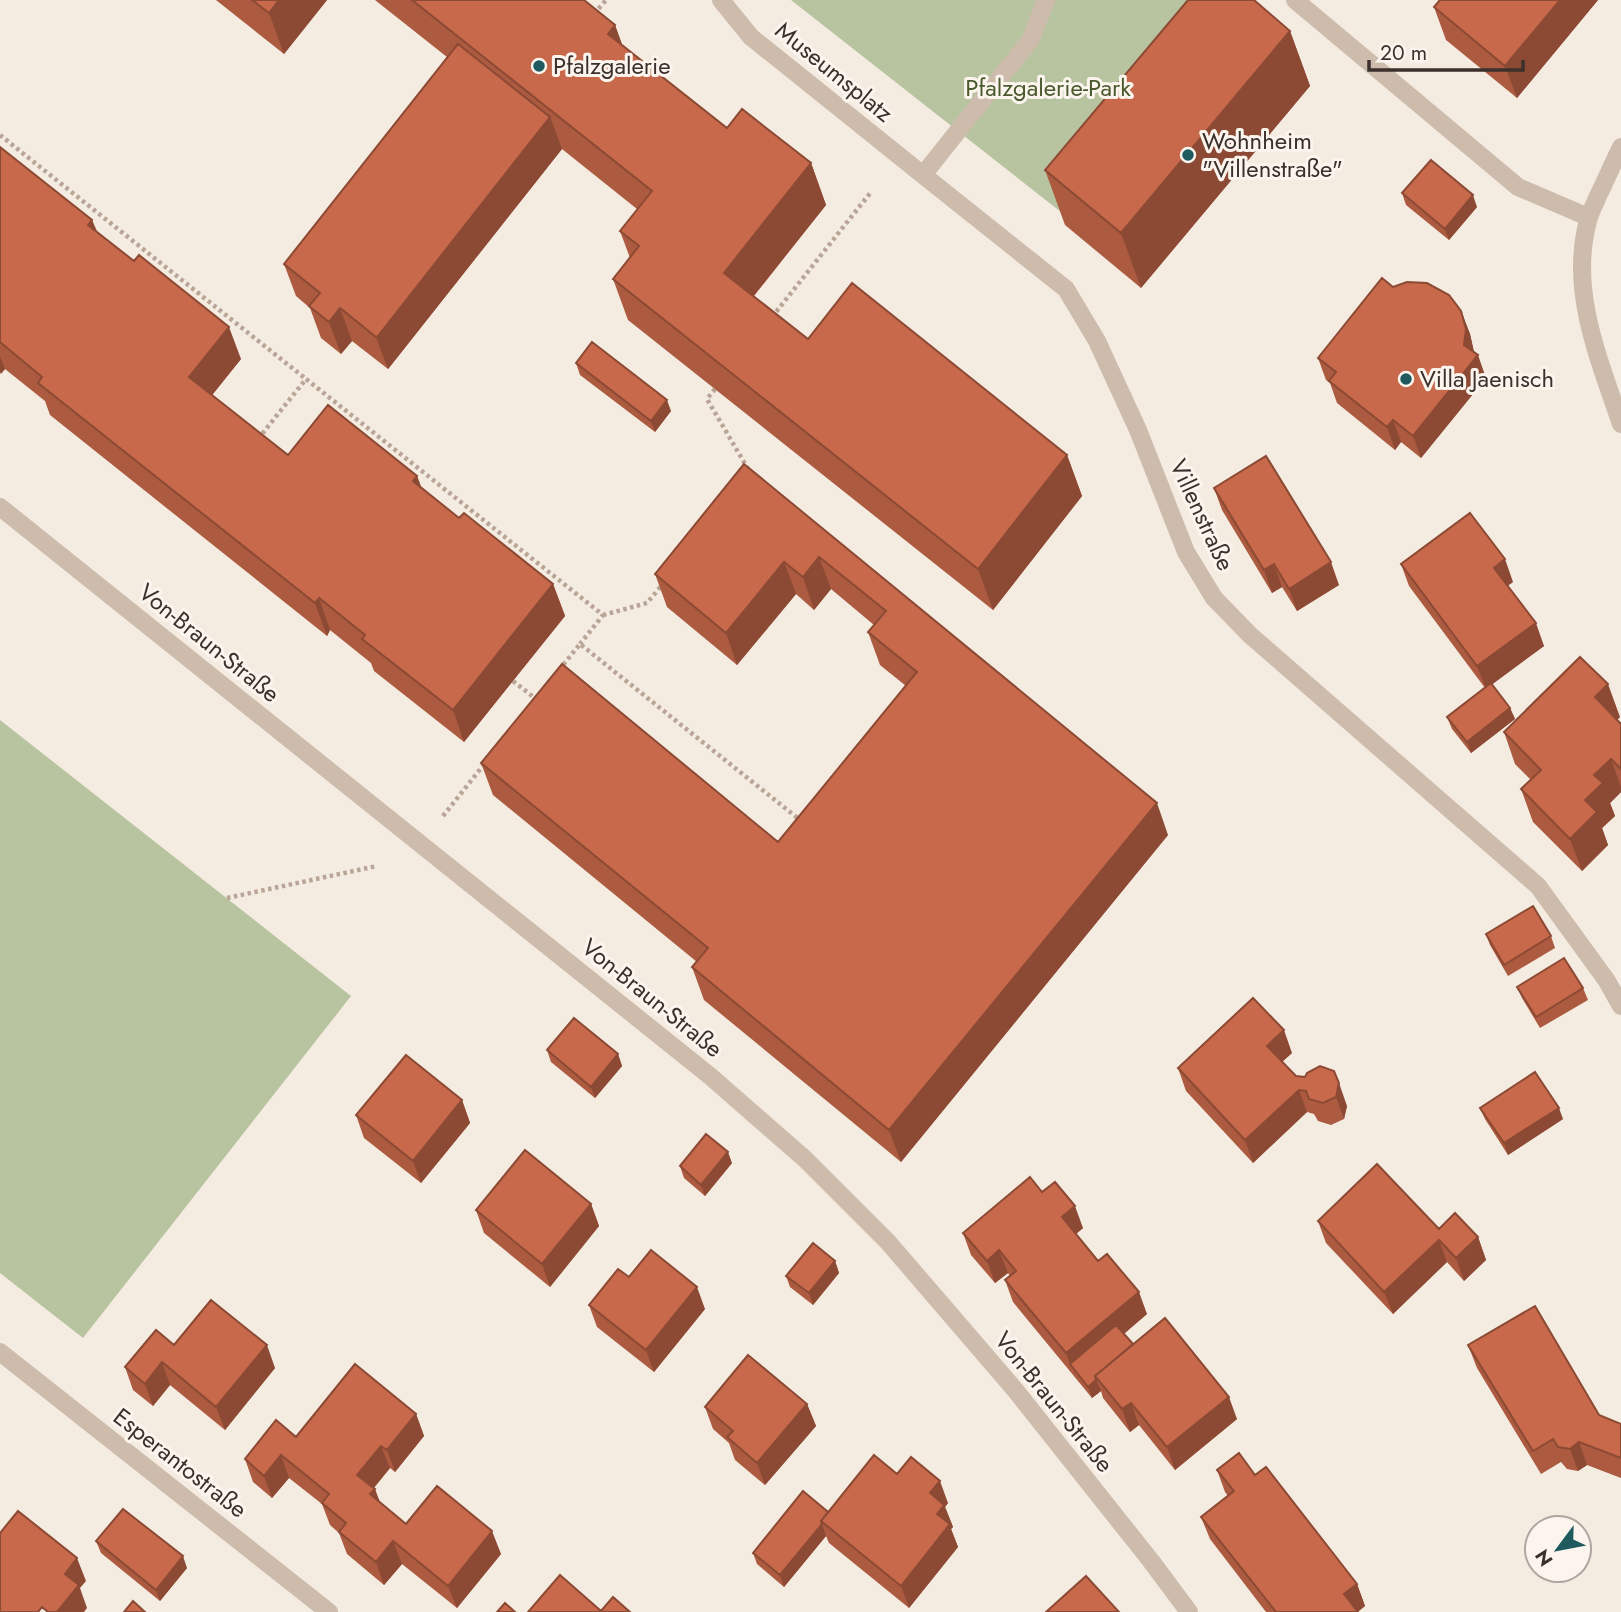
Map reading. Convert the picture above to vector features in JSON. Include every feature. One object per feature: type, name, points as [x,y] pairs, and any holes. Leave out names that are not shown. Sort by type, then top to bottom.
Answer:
[{"type":"street","name":"Museumsplatz","points":[[721,0],[751,37],[923,175]]},
{"type":"street","points":[[923,175],[1031,39],[1046,0]]},
{"type":"street","points":[[1294,0],[1518,187],[1588,217]]},
{"type":"street","points":[[1621,147],[1588,217],[1581,271],[1583,298],[1599,359],[1621,424]]},
{"type":"street","name":"Villenstraße","points":[[923,175],[1066,289],[1097,341],[1138,430],[1186,552],[1214,598],[1250,635],[1538,886],[1607,981],[1621,1006]]},
{"type":"street","name":"Von-Braun-Straße","points":[[0,507],[710,1076],[805,1159],[888,1242],[1016,1391],[1189,1612]]},
{"type":"street","name":"Esperantostraße","points":[[0,1352],[329,1612]]},
{"type":"path","points":[[590,19],[606,0]]},
{"type":"path","points":[[0,135],[603,615]]},
{"type":"path","points":[[769,320],[871,192]]},
{"type":"path","points":[[251,448],[306,379]]},
{"type":"path","points":[[715,389],[707,399],[752,475]]},
{"type":"path","points":[[558,671],[603,615],[647,603],[669,576]]},
{"type":"path","points":[[580,644],[801,819],[793,830]]},
{"type":"path","points":[[513,681],[536,699]]},
{"type":"path","points":[[528,709],[544,690]]},
{"type":"path","points":[[443,816],[494,752]]},
{"type":"path","points":[[227,898],[377,866]]},
{"type":"green space","name":"Pfalzgalerie-Park","points":[[791,0],[1233,0],[1061,212]]},
{"type":"green space","points":[[0,720],[351,996],[83,1338],[0,1273]]},
{"type":"building","points":[[252,0],[279,0],[269,13]]},
{"type":"building","points":[[412,0],[584,0],[615,25],[608,34],[727,128],[742,109],[811,163],[724,273],[808,339],[852,283],[1067,455],[978,569],[613,279],[639,246],[620,231],[652,191]]},
{"type":"building","points":[[1188,0],[1254,0],[1290,31],[1121,233],[1045,170]]},
{"type":"building","points":[[1440,0],[1560,0],[1505,66],[1434,7]]},
{"type":"building","points":[[458,44],[550,117],[378,336],[340,308],[329,322],[309,306],[320,293],[284,264]]},
{"type":"building","points":[[0,147],[92,220],[88,225],[134,261],[139,255],[229,327],[189,377],[288,455],[328,405],[417,476],[413,481],[459,518],[464,513],[553,584],[453,710],[362,639],[365,635],[319,598],[315,603],[38,383],[42,377],[0,342]]},
{"type":"building","points":[[1431,160],[1473,195],[1445,229],[1402,193]]},
{"type":"building","name":"Villa Jaenisch","points":[[1382,278],[1393,287],[1407,282],[1427,283],[1449,295],[1461,311],[1466,329],[1464,345],[1478,355],[1413,436],[1393,420],[1387,427],[1329,381],[1336,372],[1318,358]]},
{"type":"building","points":[[592,342],[667,400],[651,421],[576,363]]},
{"type":"building","points":[[1266,456],[1331,562],[1289,589],[1274,564],[1264,570],[1214,488]]},
{"type":"building","points":[[744,464],[1157,803],[889,1130],[692,967],[708,948],[481,763],[562,664],[778,842],[917,672],[868,632],[886,611],[819,557],[803,577],[784,562],[726,633],[655,574]]},
{"type":"building","points":[[1470,513],[1505,559],[1494,568],[1536,623],[1477,666],[1401,564]]},
{"type":"building","points":[[1580,657],[1608,684],[1595,697],[1621,724],[1621,769],[1611,759],[1594,775],[1603,783],[1585,800],[1597,812],[1570,839],[1521,789],[1541,770],[1504,732]]},
{"type":"building","points":[[1491,683],[1510,708],[1467,742],[1447,717]]},
{"type":"building","points":[[1533,906],[1551,936],[1504,965],[1486,934]]},
{"type":"building","points":[[1564,958],[1583,988],[1536,1017],[1517,987]]},
{"type":"building","points":[[1253,998],[1284,1030],[1267,1046],[1296,1076],[1305,1077],[1320,1066],[1334,1071],[1339,1083],[1336,1097],[1323,1103],[1309,1099],[1306,1091],[1299,1090],[1245,1140],[1178,1068]]},
{"type":"building","points":[[574,1018],[618,1054],[591,1087],[547,1050]]},
{"type":"building","points":[[406,1055],[462,1100],[413,1161],[356,1115]]},
{"type":"building","points":[[1535,1072],[1559,1108],[1504,1143],[1480,1108]]},
{"type":"building","points":[[706,1134],[728,1152],[701,1185],[680,1166]]},
{"type":"building","points":[[525,1150],[591,1204],[542,1264],[476,1210]]},
{"type":"building","points":[[1377,1164],[1439,1229],[1455,1213],[1478,1237],[1456,1258],[1439,1240],[1384,1292],[1318,1221]]},
{"type":"building","points":[[1030,1177],[1042,1192],[1055,1182],[1075,1206],[1062,1217],[1098,1261],[1107,1254],[1139,1292],[1066,1353],[1005,1280],[1016,1271],[999,1250],[987,1261],[963,1233]]},
{"type":"building","points":[[813,1243],[835,1261],[809,1293],[786,1276]]},
{"type":"building","points":[[651,1250],[697,1287],[646,1350],[589,1305],[618,1269],[629,1277]]},
{"type":"building","points":[[211,1300],[267,1345],[216,1407],[162,1362],[145,1384],[125,1367],[156,1330],[174,1345]]},
{"type":"building","points":[[1535,1306],[1599,1415],[1621,1424],[1621,1458],[1579,1442],[1570,1449],[1558,1447],[1553,1439],[1533,1451],[1468,1345]]},
{"type":"building","points":[[1165,1318],[1229,1397],[1167,1447],[1131,1403],[1122,1409],[1095,1376]]},
{"type":"building","points":[[1116,1325],[1133,1344],[1095,1376],[1096,1380],[1088,1387],[1070,1364]]},
{"type":"building","points":[[748,1355],[807,1404],[757,1463],[727,1437],[733,1431],[705,1407]]},
{"type":"building","points":[[355,1364],[416,1414],[387,1450],[381,1446],[357,1475],[375,1489],[370,1494],[406,1524],[437,1486],[492,1531],[448,1586],[393,1541],[376,1562],[339,1532],[346,1523],[322,1503],[329,1494],[281,1455],[264,1476],[245,1459],[276,1420],[296,1437]]},
{"type":"building","points":[[1239,1453],[1255,1475],[1266,1467],[1357,1584],[1344,1594],[1358,1612],[1276,1612],[1201,1517],[1234,1491],[1217,1470]]},
{"type":"building","points":[[874,1455],[897,1474],[911,1457],[940,1481],[930,1493],[944,1505],[937,1514],[950,1524],[901,1586],[821,1521]]},
{"type":"building","points":[[803,1491],[828,1512],[821,1521],[822,1524],[780,1575],[753,1553]]},
{"type":"building","points":[[123,1509],[183,1556],[156,1590],[96,1541]]},
{"type":"building","points":[[18,1511],[77,1558],[65,1574],[79,1585],[57,1612],[48,1612],[42,1607],[38,1612],[0,1612],[0,1533]]},
{"type":"building","points":[[560,1575],[601,1611],[613,1597],[630,1612],[528,1612]]},
{"type":"building","points":[[1086,1576],[1119,1612],[1046,1612]]},
{"type":"building","points":[[133,1601],[145,1612],[124,1612]]},
{"type":"building","points":[[505,1603],[515,1612],[497,1612]]},
{"type":"place","name":"Pfalzgalerie","points":[[539,66]]},
{"type":"place","name":"Wohnheim \"Villenstraße\"","points":[[1188,155]]},
{"type":"place","name":"Villa Jaenisch","points":[[1406,379]]}]
